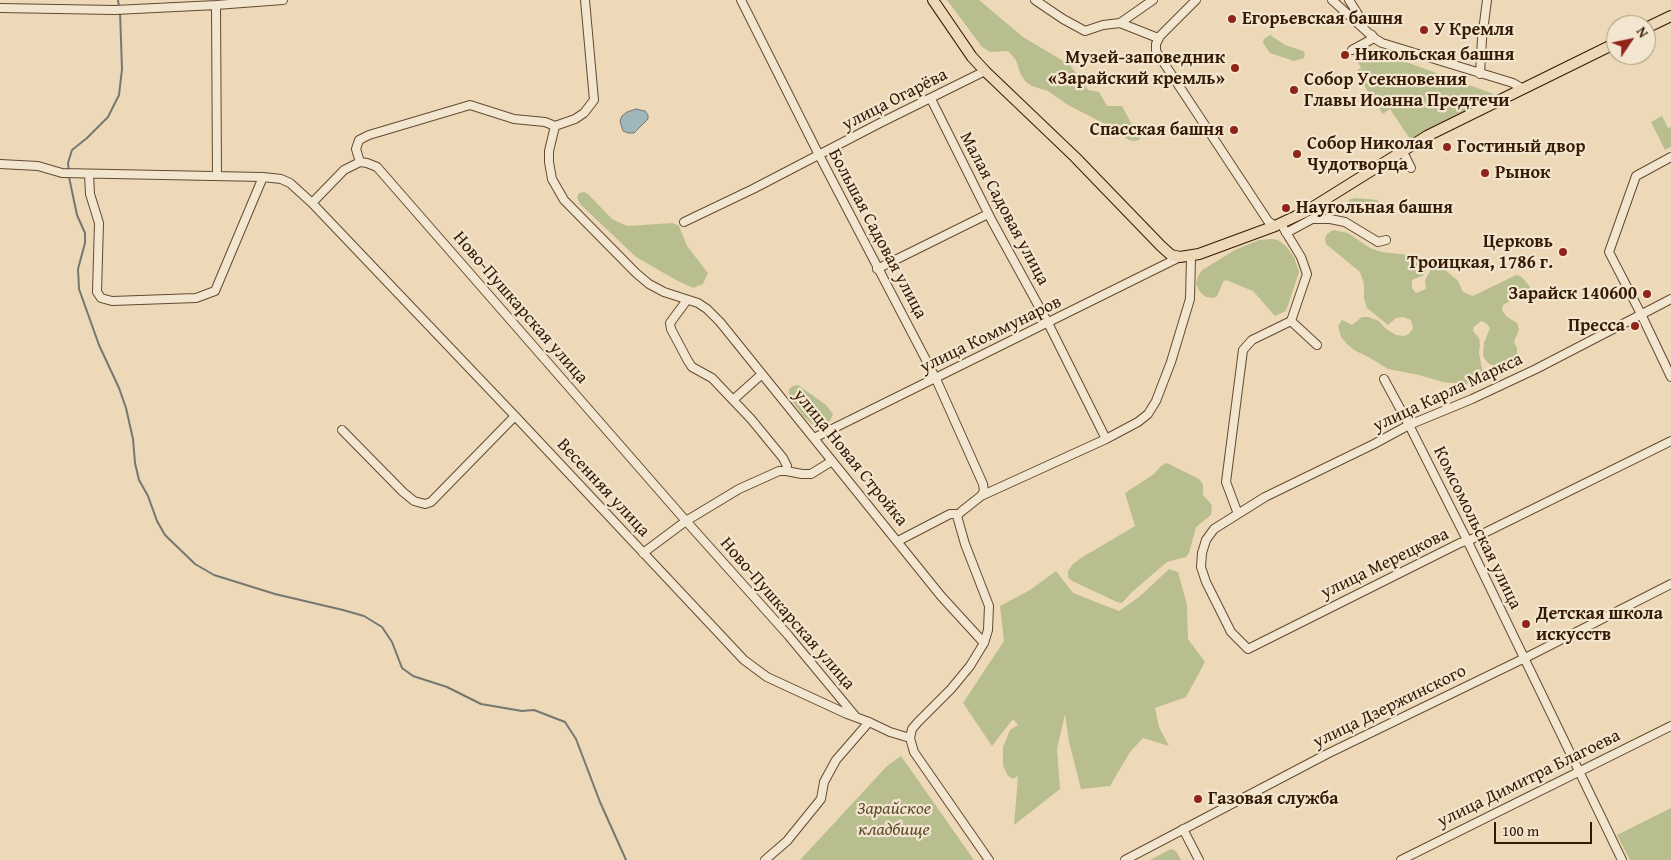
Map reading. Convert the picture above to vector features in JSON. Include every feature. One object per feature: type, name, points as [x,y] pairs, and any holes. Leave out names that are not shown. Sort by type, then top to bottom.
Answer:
[{"type":"main road","points":[[934,0],[972,57],[985,71],[1074,157],[1160,246],[1171,255],[1180,257],[1191,257],[1277,225],[1322,202],[1402,150],[1436,131],[1606,48]]},
{"type":"main road","points":[[1656,23],[1671,16]]},
{"type":"street","points":[[0,8],[115,10],[282,0]]},
{"type":"street","points":[[0,164],[38,166],[64,173],[263,177],[281,179],[290,183],[312,203],[344,170],[360,162],[356,149],[359,140],[369,135],[470,105],[514,119],[544,122],[555,126],[575,119],[584,113],[594,100],[584,0]]},
{"type":"street","name":"Большая Садовая улица","points":[[741,0],[877,269],[936,379],[983,484],[984,491],[981,496]]},
{"type":"street","points":[[1035,0],[1085,31],[1102,25],[1120,23],[1158,38]]},
{"type":"street","points":[[1120,23],[1153,0]]},
{"type":"street","points":[[1196,0],[1158,38],[1156,51],[1268,221],[1277,225],[1286,233],[1301,257],[1307,274],[1291,321],[1252,340],[1244,350],[1226,482],[1238,514]]},
{"type":"street","points":[[1332,0],[1374,38],[1514,84],[1523,89]]},
{"type":"street","points":[[1349,0],[1374,38]]},
{"type":"street","points":[[1480,74],[1487,0]]},
{"type":"street","points":[[216,5],[217,176]]},
{"type":"street","points":[[1352,50],[1374,38]]},
{"type":"street","name":"улица Огарёва","points":[[684,222],[985,71]]},
{"type":"street","name":"Малая Садовая улица","points":[[930,99],[988,214],[1048,323],[1106,439]]},
{"type":"street","name":"улица Новая Стройка","points":[[555,126],[549,151],[549,162],[552,179],[564,200],[636,273],[657,288],[698,303],[720,322],[941,596],[984,643]]},
{"type":"street","points":[[1402,150],[1411,168]]},
{"type":"street","points":[[1671,157],[1636,176],[1609,252],[1671,377]]},
{"type":"street","name":"Ново-Пушкарская улица","points":[[360,162],[377,166],[686,521],[788,635],[856,718]]},
{"type":"street","points":[[89,174],[90,194],[99,224],[97,292],[101,298],[112,300],[196,298],[215,290],[263,177]]},
{"type":"street","name":"Весенняя улица","points":[[312,203],[744,660],[767,677],[856,718],[910,738]]},
{"type":"street","points":[[877,269],[988,214]]},
{"type":"street","points":[[1286,233],[1312,219],[1330,219],[1345,222],[1378,242],[1386,240]]},
{"type":"street","name":"улица Коммунаров","points":[[814,438],[1180,257]]},
{"type":"street","points":[[957,516],[981,496],[1106,439],[1138,422],[1148,414],[1156,401],[1172,362],[1190,299],[1191,257]]},
{"type":"street","name":"улица Карла Маркса","points":[[1248,649],[1231,632],[1206,582],[1201,567],[1202,553],[1206,540],[1214,529],[1265,497],[1409,425],[1472,400],[1536,369],[1671,299]]},
{"type":"street","points":[[687,300],[670,323],[671,329],[692,367],[712,378],[733,400],[784,458],[787,466],[786,471]]},
{"type":"street","points":[[1291,321],[1316,345]]},
{"type":"street","points":[[733,400],[762,374]]},
{"type":"street","name":"Комсомольская улица","points":[[1384,379],[1467,540],[1622,860]]},
{"type":"street","points":[[342,430],[414,501],[426,504],[431,502],[515,416]]},
{"type":"street","name":"улица Мерецкова","points":[[1248,649],[1460,543],[1671,441]]},
{"type":"street","points":[[643,553],[686,521],[739,489],[779,471],[811,474],[832,461]]},
{"type":"street","points":[[898,541],[950,514],[956,514],[957,516]]},
{"type":"street","points":[[957,516],[964,544],[989,606],[990,623],[984,643],[961,679],[918,722],[912,730],[910,738],[914,752],[989,860]]},
{"type":"street","name":"улица Дзержинского","points":[[1125,860],[1327,754],[1671,584]]},
{"type":"street","points":[[765,860],[787,841],[821,800],[824,782],[836,760],[869,722]]},
{"type":"street","name":"улица Димитра Благоева","points":[[1401,860],[1671,726]]},
{"type":"street","points":[[1183,829],[1199,860]]},
{"type":"green space","points":[[947,0],[979,0],[1023,37],[1070,65],[1088,90],[1099,92],[1107,106],[1122,106],[1131,123],[1139,128],[1142,134],[1139,140],[1129,140],[1101,122],[1068,105],[1048,91],[1026,82],[1021,75],[1016,60],[1008,51],[990,52],[982,47]]},
{"type":"green space","points":[[1270,35],[1285,45],[1303,51],[1305,54],[1304,58],[1294,61],[1270,53],[1263,43],[1264,39]]},
{"type":"green space","points":[[1368,48],[1499,96],[1410,139],[1390,109],[1383,114],[1355,72],[1361,68],[1355,58]]},
{"type":"green space","points":[[1662,116],[1668,128],[1671,127],[1671,147],[1665,150],[1651,122]]},
{"type":"green space","points":[[584,192],[612,219],[627,226],[673,223],[679,226],[687,246],[708,273],[703,284],[693,288],[636,257],[580,204],[577,197],[579,193]]},
{"type":"green space","points":[[1350,199],[1377,200],[1381,205],[1380,209],[1364,213],[1353,211],[1348,208],[1347,203]]},
{"type":"green space","points":[[1333,230],[1348,233],[1370,248],[1381,252],[1408,255],[1421,261],[1426,265],[1426,272],[1424,275],[1412,280],[1412,288],[1416,293],[1426,289],[1425,280],[1432,268],[1436,267],[1443,268],[1458,281],[1463,292],[1473,296],[1516,275],[1522,277],[1530,287],[1529,290],[1503,305],[1502,310],[1506,316],[1517,323],[1519,329],[1514,342],[1517,348],[1515,362],[1499,370],[1487,362],[1483,356],[1484,343],[1490,328],[1481,321],[1474,327],[1473,331],[1479,338],[1479,353],[1483,373],[1474,383],[1443,382],[1388,369],[1354,350],[1341,337],[1338,326],[1342,320],[1352,325],[1362,317],[1368,317],[1379,321],[1386,329],[1396,335],[1404,336],[1409,334],[1413,328],[1411,320],[1403,317],[1396,318],[1388,325],[1367,308],[1364,299],[1364,284],[1360,272],[1326,244],[1325,238],[1327,234]]},
{"type":"green space","points":[[1259,240],[1278,240],[1286,246],[1294,257],[1299,272],[1286,311],[1275,316],[1253,291],[1226,280],[1223,282],[1217,296],[1213,298],[1206,297],[1200,292],[1196,284],[1202,270],[1235,250]]},
{"type":"green space","points":[[798,385],[826,405],[833,414],[830,421],[820,426],[812,424],[804,417],[789,397],[789,389]]},
{"type":"green space","points":[[1167,463],[1199,479],[1203,484],[1203,495],[1212,505],[1211,515],[1196,527],[1189,553],[1186,557],[1167,562],[1122,603],[1072,581],[1068,577],[1068,571],[1073,564],[1135,526],[1125,493]]},
{"type":"green space","points":[[1169,569],[1178,572],[1187,605],[1188,639],[1205,662],[1186,697],[1155,708],[1159,727],[1169,746],[1143,738],[1130,752],[1110,786],[1081,789],[1069,742],[1065,714],[1057,749],[1060,789],[1014,825],[1018,776],[1013,779],[1008,776],[1003,766],[1003,747],[1010,730],[1018,725],[1013,719],[992,746],[963,703],[1004,641],[1000,606],[1030,590],[1056,571],[1073,593],[1119,611],[1139,597]]},
{"type":"green space","name":"Зарайское кладбище","points":[[901,756],[974,860],[800,860],[887,766]]},
{"type":"green space","points":[[1671,808],[1671,860],[1630,860],[1617,835]]},
{"type":"green space","points":[[1171,849],[1176,851],[1181,860],[1150,860]]},
{"type":"water","points":[[636,109],[645,111],[648,119],[634,133],[623,131],[620,121],[622,116]]},
{"type":"waterway","points":[[118,0],[119,6]]},
{"type":"waterway","points":[[69,172],[68,163],[72,150],[108,117],[119,95],[122,69],[120,11]]},
{"type":"waterway","points":[[69,177],[77,215],[85,233],[85,243],[78,269],[79,289],[99,345],[126,408],[139,480],[165,535],[195,564],[214,575],[275,594],[364,616],[382,627],[392,642],[402,668],[413,676],[447,687],[481,704],[522,711],[534,710],[565,722],[576,739],[600,802],[626,860]]},
{"type":"place","name":"Егорьевская башня","points":[[1232,19]]},
{"type":"place","name":"У Кремля","points":[[1424,30]]},
{"type":"place","name":"Никольская башня","points":[[1345,55]]},
{"type":"place","name":"Музей-заповедник «Зарайский кремль»","points":[[1235,68]]},
{"type":"place","name":"Собор Усекновения Главы Иоанна Предтечи","points":[[1294,90]]},
{"type":"place","name":"Спасская башня","points":[[1234,130]]},
{"type":"place","name":"Гостиный двор","points":[[1447,147]]},
{"type":"place","name":"Собор Николая Чудотворца","points":[[1297,154]]},
{"type":"place","name":"Рынок","points":[[1485,173]]},
{"type":"place","name":"Наугольная башня","points":[[1286,208]]},
{"type":"place","name":"Церковь Троицкая, 1786 г.","points":[[1563,252]]},
{"type":"place","name":"Зарайск 140600","points":[[1647,294]]},
{"type":"place","name":"Пресса","points":[[1635,326]]},
{"type":"place","name":"Детская школа искусств","points":[[1526,624]]},
{"type":"place","name":"Газовая служба","points":[[1198,799]]}]
